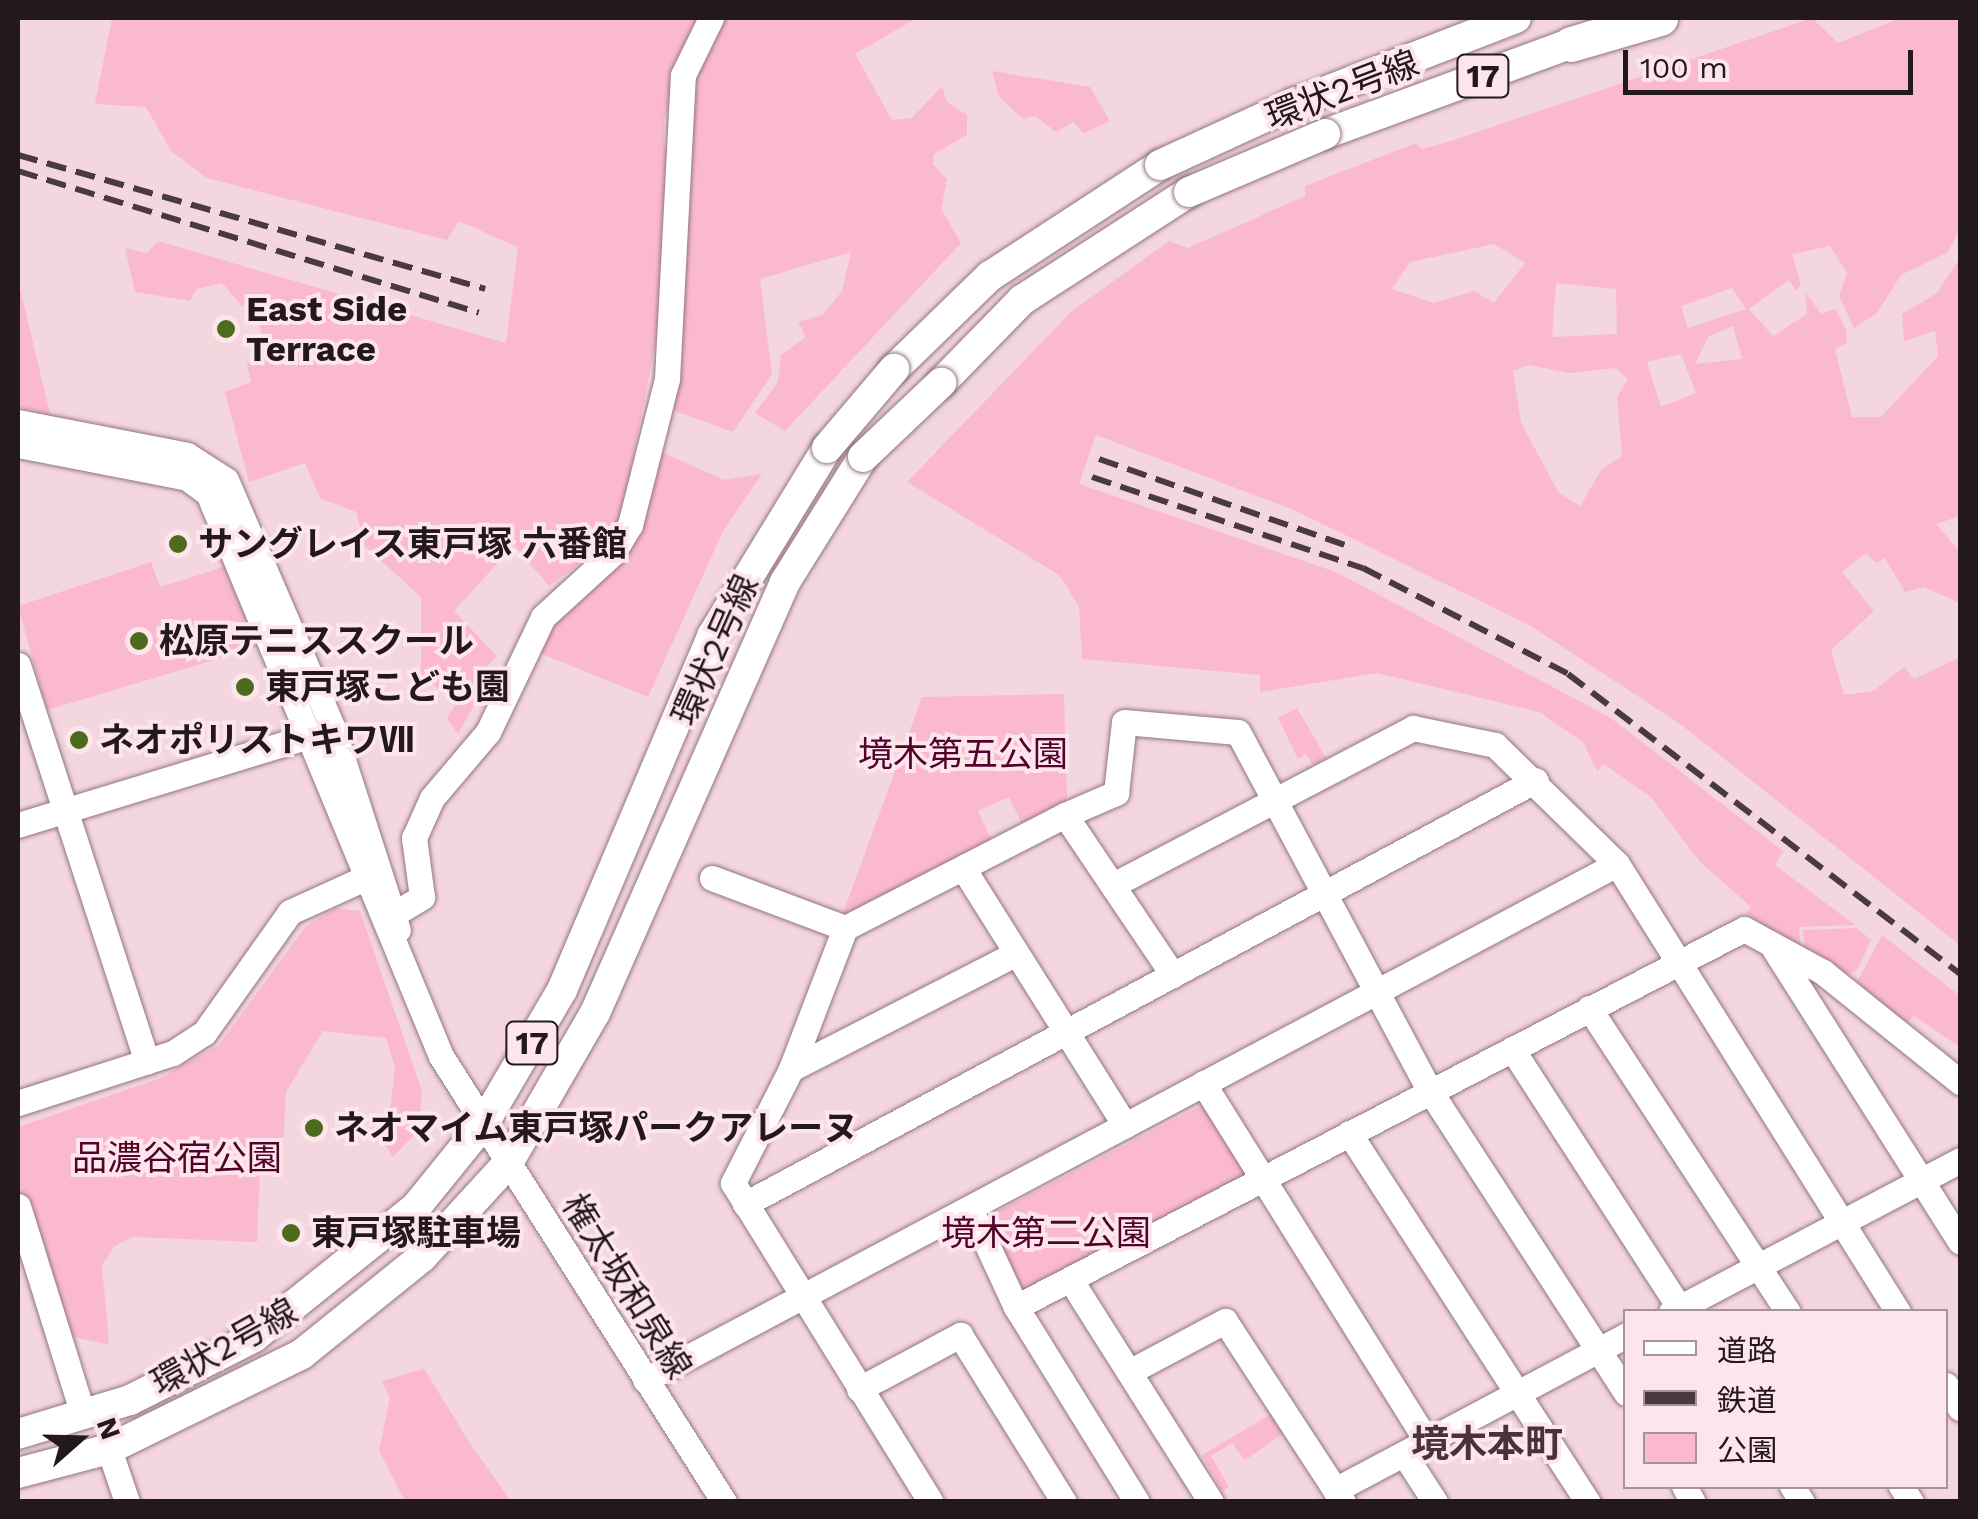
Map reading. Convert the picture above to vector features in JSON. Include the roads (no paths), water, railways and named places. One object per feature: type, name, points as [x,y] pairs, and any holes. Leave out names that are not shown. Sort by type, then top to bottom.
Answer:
[{"type":"highway","points":[[1571,44],[1660,18]]},
{"type":"main road","name":"環状2号線","points":[[18,1434],[83,1415],[254,1337],[346,1272],[416,1207],[484,1123],[562,990],[712,636],[827,448],[894,368],[990,276],[1160,164],[1293,104],[1516,18]]},
{"type":"main road","name":"環状2号線","points":[[18,1473],[110,1449],[302,1354],[422,1257],[508,1163],[595,1013],[785,582],[862,457],[1022,300],[1190,192],[1325,134],[1641,18]]},
{"type":"street","points":[[394,914],[422,897],[414,838],[432,798],[488,732],[543,617],[613,554],[630,524],[667,379],[683,75],[711,18]]},
{"type":"street","points":[[18,422],[196,471]]},
{"type":"street","points":[[18,445],[196,471]]},
{"type":"street","name":"権太坂和泉線","points":[[196,471],[237,499],[415,1003],[508,1163],[724,1502]]},
{"type":"street","points":[[18,665],[147,1062]]},
{"type":"street","points":[[931,1502],[733,1183],[791,1069],[845,928],[1116,792],[1124,722],[1238,732],[1328,891],[1430,1090],[1623,1387]]},
{"type":"street","points":[[1112,885],[1412,728],[1495,745],[1536,780],[1617,864],[1674,963],[1896,1309]]},
{"type":"street","points":[[18,825],[321,733]]},
{"type":"street","points":[[746,1204],[1536,780]]},
{"type":"street","points":[[1065,816],[1173,974]]},
{"type":"street","points":[[645,1380],[1617,864]]},
{"type":"street","points":[[962,868],[1125,1125]]},
{"type":"street","points":[[18,1103],[147,1062],[204,1033],[290,912],[371,875]]},
{"type":"street","name":"権太坂和泉線","points":[[371,875],[394,914],[415,1003]]},
{"type":"street","points":[[712,878],[845,928]]},
{"type":"street","points":[[1016,1307],[1744,929],[1824,972],[1960,1082]]},
{"type":"street","points":[[1770,943],[1960,1242]]},
{"type":"street","points":[[791,1069],[1014,954]]},
{"type":"street","points":[[1590,1008],[1786,1309]]},
{"type":"street","points":[[1512,1050],[1676,1309]]},
{"type":"street","points":[[1203,1082],[1416,1448],[1435,1502]]},
{"type":"street","points":[[1349,1133],[1588,1502]]},
{"type":"street","points":[[1679,1309],[1960,1160]]},
{"type":"street","points":[[18,1206],[83,1415]]},
{"type":"street","points":[[970,1208],[1016,1307],[1137,1502]]},
{"type":"street","points":[[1070,1279],[1211,1502]]},
{"type":"street","points":[[1129,1372],[1225,1321],[1339,1496],[1416,1448],[1623,1336]]},
{"type":"street","points":[[859,1389],[960,1335],[1064,1502]]},
{"type":"street","points":[[110,1449],[128,1502]]},
{"type":"railway","points":[[18,155],[485,289]]},
{"type":"railway","points":[[18,171],[479,313]]},
{"type":"railway","points":[[1099,459],[1344,545]]},
{"type":"railway","points":[[1092,477],[1363,568],[1568,674],[1960,974]]},
{"type":"place","name":"East Side Terrace","points":[[226,329]]},
{"type":"place","name":"サングレイス東戸塚 六番館","points":[[178,544]]},
{"type":"place","name":"松原テニススクール","points":[[139,641]]},
{"type":"place","name":"東戸塚こども園","points":[[245,687]]},
{"type":"place","name":"ネオポリストキワⅦ","points":[[79,740]]},
{"type":"place","name":"ネオマイム東戸塚パークアレーヌ","points":[[314,1128]]},
{"type":"place","name":"東戸塚駐車場","points":[[291,1233]]},
{"type":"district","name":"境木本町","points":[[1487,1445]]},
{"type":"park label","name":"境木第五公園","points":[[963,754]]},
{"type":"park label","name":"品濃谷宿公園","points":[[177,1158]]},
{"type":"park label","name":"境木第二公園","points":[[1046,1233]]}]
